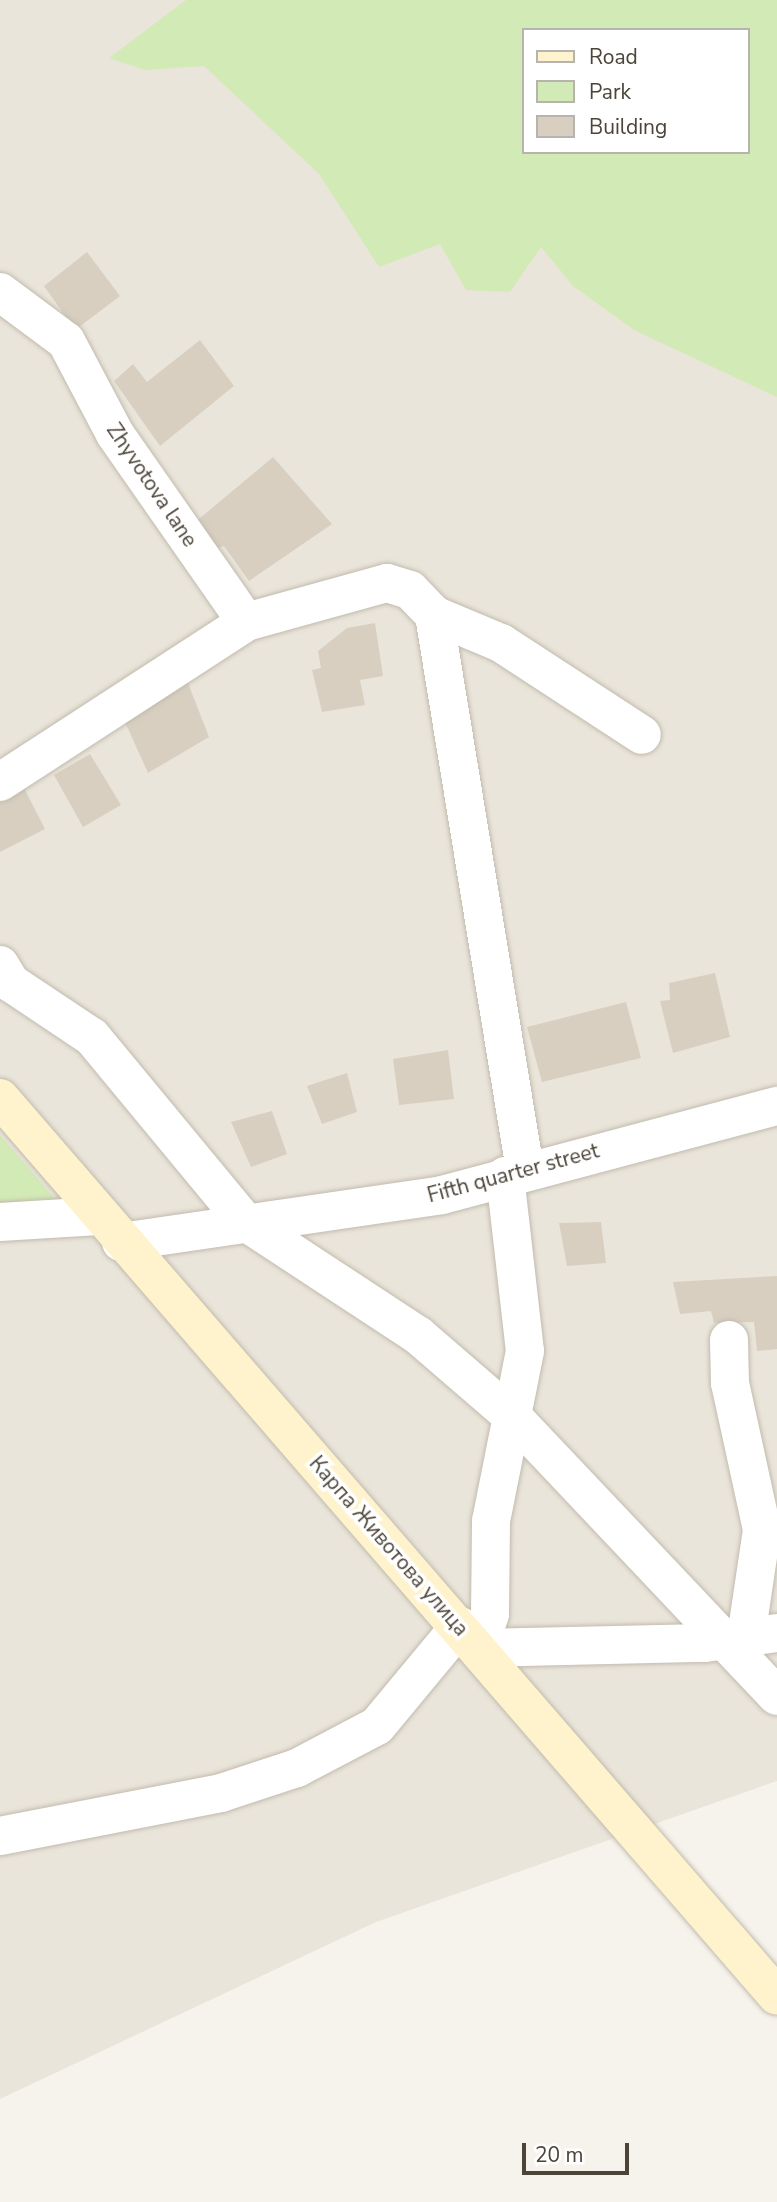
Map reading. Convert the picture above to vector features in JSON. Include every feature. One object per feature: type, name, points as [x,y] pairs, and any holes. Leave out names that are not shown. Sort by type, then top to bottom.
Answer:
[{"type":"main road","name":"Карпа Животова улица","points":[[0,1098],[110,1229],[470,1637],[777,1996]]},
{"type":"street","name":"Zhyvotova lane","points":[[0,292],[66,341],[115,434],[246,622]]},
{"type":"street","points":[[0,782],[246,622],[387,583],[410,590],[434,615],[501,643],[642,735]]},
{"type":"street","points":[[0,1836],[221,1793],[297,1768],[377,1727],[470,1637],[490,1614],[491,1521],[515,1419],[525,1351],[515,1173],[434,615]]},
{"type":"street","points":[[0,965],[11,983],[92,1037],[244,1220],[419,1336],[515,1419],[607,1522],[750,1637],[777,1696]]},
{"type":"street","name":"Fifth quarter street","points":[[0,1222],[110,1229],[244,1220],[442,1195],[515,1173],[777,1106]]},
{"type":"street","points":[[729,1340],[730,1383],[762,1530],[750,1637]]},
{"type":"street","points":[[470,1637],[750,1637]]},
{"type":"shaded area","points":[[0,0],[777,0],[777,1781],[376,1922],[0,2099]]},
{"type":"green space","points":[[186,0],[777,0],[777,397],[634,330],[573,286],[541,247],[510,292],[466,290],[440,244],[379,267],[319,174],[204,66],[145,70],[109,58]]},
{"type":"green space","points":[[0,1135],[62,1207],[0,1209]]},
{"type":"building","points":[[87,252],[120,296],[75,330],[44,286]]},
{"type":"building","points":[[200,340],[234,386],[160,446],[114,381],[133,364],[147,382]]},
{"type":"building","points":[[273,457],[332,524],[249,581],[224,546],[208,552],[193,524]]},
{"type":"building","points":[[375,623],[383,676],[360,680],[365,705],[322,712],[312,670],[321,668],[318,651],[347,628]]},
{"type":"building","points":[[188,683],[209,737],[148,773],[125,722]]},
{"type":"building","points":[[90,754],[121,805],[83,827],[54,775]]},
{"type":"building","points":[[23,786],[45,829],[0,852],[0,797]]},
{"type":"building","points":[[715,973],[730,1037],[673,1053],[660,1001],[670,1000],[669,983]]},
{"type":"building","points":[[626,1002],[641,1058],[542,1082],[527,1027]]},
{"type":"building","points":[[448,1050],[454,1099],[399,1105],[393,1059]]},
{"type":"building","points":[[347,1073],[357,1112],[322,1124],[307,1086]]},
{"type":"building","points":[[272,1111],[287,1154],[251,1167],[231,1122]]},
{"type":"building","points":[[601,1222],[606,1263],[567,1266],[559,1223]]},
{"type":"building","points":[[777,1276],[777,1349],[757,1351],[754,1322],[714,1323],[711,1311],[680,1314],[673,1282]]}]
